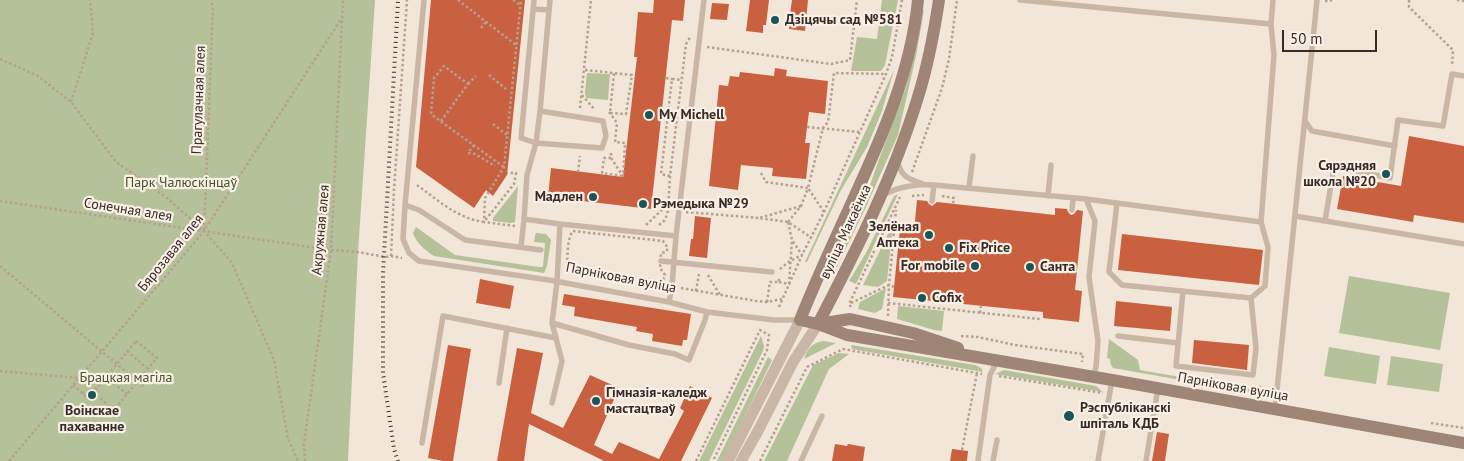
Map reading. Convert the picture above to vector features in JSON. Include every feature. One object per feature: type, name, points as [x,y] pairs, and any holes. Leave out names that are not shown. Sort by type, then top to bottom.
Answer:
[{"type":"street","name":"вуліца Макаёнка","points":[[728,461],[800,320],[892,110],[916,25],[918,0]]},
{"type":"street","name":"вуліца Макаёнка","points":[[741,461],[793,362],[818,324],[880,198],[898,154],[920,88],[928,59],[939,0]]},
{"type":"street","name":"Парніковая вуліца","points":[[800,320],[818,324],[847,335],[997,361],[1094,372],[1112,380],[1464,443]]},
{"type":"lane","points":[[424,0],[405,205],[419,210],[465,240],[541,250]]},
{"type":"lane","points":[[534,0],[521,138],[536,143],[602,148],[606,136],[603,121],[540,111]]},
{"type":"lane","points":[[521,247],[527,175],[536,143],[540,111],[550,0]]},
{"type":"lane","points":[[669,302],[704,0]]},
{"type":"lane","points":[[1020,0],[1271,24]]},
{"type":"lane","points":[[1117,203],[1109,272],[1122,285],[1251,298],[1265,286],[1268,247],[1261,222],[1274,55],[1271,24],[1273,0]]},
{"type":"lane","points":[[1275,409],[1318,0]]},
{"type":"lane","points":[[533,9],[549,10]]},
{"type":"lane","points":[[1325,221],[1334,167],[1390,178],[1398,120],[1443,126],[1452,74],[1464,76]]},
{"type":"lane","points":[[1305,121],[1312,131],[1395,146]]},
{"type":"lane","points":[[898,154],[900,170],[909,179],[922,184]]},
{"type":"lane","points":[[968,187],[972,156]]},
{"type":"lane","points":[[1048,196],[1051,165]]},
{"type":"lane","points":[[880,198],[888,192],[922,184],[934,184],[1086,199],[1261,222]]},
{"type":"lane","points":[[932,202],[934,184]]},
{"type":"lane","points":[[1072,210],[1073,198]]},
{"type":"lane","points":[[1086,199],[1095,221],[1088,278],[1097,333],[1094,372]]},
{"type":"lane","name":"Парніковая вуліца","points":[[405,205],[403,239],[409,253],[419,261],[557,282],[669,302],[707,312],[774,320],[800,320]]},
{"type":"lane","points":[[1295,216],[1464,244]]},
{"type":"lane","points":[[524,219],[676,236]]},
{"type":"lane","points":[[552,403],[562,361],[552,323],[557,282],[560,224]]},
{"type":"lane","points":[[661,261],[772,272]]},
{"type":"lane","points":[[1184,291],[1176,366],[1254,375],[1256,348],[1251,298]]},
{"type":"lane","points":[[552,323],[630,345],[675,354],[689,360],[707,312]]},
{"type":"lane","points":[[422,444],[443,316],[556,338]]},
{"type":"lane","points":[[499,383],[507,328]]},
{"type":"lane","points":[[1118,336],[1178,343]]},
{"type":"lane","points":[[978,461],[990,375],[997,361]]},
{"type":"lane","points":[[1098,461],[1112,380]]},
{"type":"lane","points":[[1146,461],[1158,388]]},
{"type":"lane","points":[[800,461],[822,416]]},
{"type":"lane","points":[[993,461],[997,440]]},
{"type":"path","points":[[71,102],[93,33],[90,0]]},
{"type":"path","name":"Прагулачная алея","points":[[204,231],[213,7],[211,0]]},
{"type":"path","name":"Акружная алея","points":[[305,461],[304,444],[331,250],[343,0]]},
{"type":"path","points":[[390,256],[407,0]]},
{"type":"path","points":[[458,0],[516,45]]},
{"type":"path","points":[[513,0],[520,6]]},
{"type":"path","points":[[484,222],[485,198],[504,166],[521,0]]},
{"type":"path","points":[[585,70],[633,75],[626,114],[580,109],[591,0]]},
{"type":"path","points":[[668,204],[646,223],[660,225],[665,220],[668,211],[670,176],[686,44],[830,64],[850,60],[857,0]]},
{"type":"path","points":[[780,307],[802,255],[812,238],[886,74],[892,57],[902,0]]},
{"type":"path","points":[[909,179],[942,88],[949,59],[957,0]]},
{"type":"path","points":[[1409,0],[1409,7],[1453,50],[1452,74]]},
{"type":"path","points":[[1457,0],[1464,1]]},
{"type":"path","name":"Бярозавая алея","points":[[9,461],[204,231],[343,16]]},
{"type":"path","points":[[481,28],[486,22]]},
{"type":"path","points":[[0,59],[38,76],[71,102],[116,162],[166,197],[204,231],[232,263],[274,360],[288,439],[298,461]]},
{"type":"path","points":[[468,84],[444,66],[434,78],[431,114],[504,166]]},
{"type":"path","points":[[614,73],[610,112],[617,123],[614,142],[625,143],[623,176]]},
{"type":"path","points":[[788,222],[801,206],[808,188],[823,128],[828,122],[834,73],[886,74]]},
{"type":"path","points":[[489,75],[506,89]]},
{"type":"path","points":[[441,121],[476,76]]},
{"type":"path","points":[[666,78],[695,81]]},
{"type":"path","points":[[670,176],[661,174],[672,79]]},
{"type":"path","points":[[582,94],[595,110]]},
{"type":"path","points":[[493,124],[507,135]]},
{"type":"path","points":[[807,127],[860,132]]},
{"type":"path","points":[[474,145],[468,153],[475,154],[495,166]]},
{"type":"path","points":[[611,150],[611,158],[623,176]]},
{"type":"path","points":[[578,172],[580,156],[588,157]]},
{"type":"path","points":[[596,158],[611,158]]},
{"type":"path","points":[[604,158],[602,173],[623,176]]},
{"type":"path","points":[[484,222],[514,184],[516,173],[507,173]]},
{"type":"path","points":[[761,173],[766,182],[808,188],[824,212]]},
{"type":"path","points":[[417,185],[462,216],[471,220],[523,228]]},
{"type":"path","points":[[849,304],[904,188]]},
{"type":"path","name":"Сонечная алея","points":[[0,201],[331,250],[402,258]]},
{"type":"path","points":[[759,218],[801,206]]},
{"type":"path","points":[[888,318],[896,206]]},
{"type":"path","points":[[668,211],[788,222],[812,238]]},
{"type":"path","points":[[788,222],[792,240],[789,284]]},
{"type":"path","points":[[573,231],[663,241],[668,248],[666,252],[662,253],[661,261],[660,268],[665,275],[664,280],[659,281],[570,267],[567,263],[570,235],[573,231]]},
{"type":"path","points":[[792,240],[802,255]]},
{"type":"path","points":[[696,291],[700,265]]},
{"type":"path","points":[[0,266],[143,386]]},
{"type":"path","points":[[699,273],[708,275],[720,295]]},
{"type":"path","points":[[779,282],[789,284]]},
{"type":"path","points":[[684,285],[688,290]]},
{"type":"path","points":[[849,304],[889,285],[894,287]]},
{"type":"path","points":[[672,286],[762,302],[783,299]]},
{"type":"path","points":[[888,303],[1040,319]]},
{"type":"path","points":[[849,304],[852,309]]},
{"type":"path","points":[[980,313],[981,306]]},
{"type":"path","points":[[696,461],[760,330],[769,335],[767,350],[713,461]]},
{"type":"path","points":[[953,335],[978,337],[1015,345],[1083,354],[1082,364],[1094,372]]},
{"type":"path","points":[[73,385],[82,393],[90,400],[96,393],[95,390],[136,341],[158,358],[114,410],[96,393],[82,393]]},
{"type":"path","points":[[760,461],[807,367],[843,350]]},
{"type":"path","points":[[128,351],[148,369]]},
{"type":"path","points":[[0,371],[78,378]]},
{"type":"path","points":[[962,450],[977,373]]},
{"type":"path","points":[[106,377],[127,394]]},
{"type":"path","points":[[1424,422],[1464,428]]},
{"type":"green space","name":"Парк Чалюскінцаў","points":[[0,0],[375,0],[358,252],[348,461],[0,461]]},
{"type":"green space","points":[[882,0],[898,0],[885,65],[881,71],[851,71],[857,37],[877,39]]},
{"type":"green space","points":[[924,10],[916,56],[898,135],[833,275],[830,274],[864,203],[905,90],[922,11]]},
{"type":"green space","points":[[894,70],[882,111],[867,147],[840,192],[807,262],[805,262]]},
{"type":"green space","points":[[587,73],[610,74],[608,100],[586,98]]},
{"type":"green space","points":[[518,186],[515,222],[493,221],[493,218]]},
{"type":"green space","points":[[898,194],[856,284],[849,281],[866,253],[894,196]]},
{"type":"green space","points":[[893,224],[887,281],[878,287],[863,285]]},
{"type":"green space","points":[[416,227],[455,255],[539,267],[543,267],[545,243],[534,242],[535,236],[536,233],[546,234],[551,240],[547,266],[544,273],[434,256],[416,240],[413,233]]},
{"type":"green space","points":[[1349,276],[1450,293],[1440,350],[1339,333]]},
{"type":"green space","points":[[886,288],[882,309],[875,313],[858,309],[860,302]]},
{"type":"green space","points":[[898,306],[944,311],[942,331],[897,319]]},
{"type":"green space","points":[[761,336],[764,346],[763,351],[709,461],[699,461]]},
{"type":"green space","points":[[1109,339],[1138,360],[1140,370],[1255,390],[1260,385],[1263,388],[1260,394],[1113,368],[1110,359],[1107,358]]},
{"type":"green space","points":[[823,341],[836,343],[804,359],[810,347]]},
{"type":"green space","points":[[851,345],[975,365],[981,368],[983,372],[852,349]]},
{"type":"green space","points":[[1329,347],[1380,356],[1376,384],[1324,376]]},
{"type":"green space","points":[[839,353],[849,354],[829,369],[787,461],[764,461],[813,365]]},
{"type":"green space","points":[[1391,356],[1443,364],[1439,392],[1387,385]]},
{"type":"green space","points":[[768,357],[772,360],[723,461],[717,461]]},
{"type":"green space","points":[[1004,370],[1096,386],[1103,392],[995,374]]},
{"type":"building","points":[[431,0],[525,0],[507,175],[493,196],[486,190],[474,208],[416,167]]},
{"type":"building","points":[[654,0],[685,0],[683,21],[672,20],[651,209],[548,197],[551,168],[623,177],[637,57],[634,57],[638,12],[653,13]]},
{"type":"building","points":[[750,0],[769,0],[766,25],[763,25],[763,33],[746,31]]},
{"type":"building","points":[[792,0],[808,0],[805,31],[789,29]]},
{"type":"building","points":[[712,3],[729,4],[727,20],[710,19]]},
{"type":"building","points":[[775,68],[787,70],[786,76],[828,81],[825,114],[809,112],[805,143],[810,143],[806,179],[772,176],[773,168],[741,165],[738,190],[709,186],[719,85],[728,86],[730,76],[739,77],[740,72],[774,76]]},
{"type":"building","points":[[1409,136],[1464,146],[1464,223],[1414,215],[1413,222],[1337,209],[1343,176],[1401,186]]},
{"type":"building","points":[[917,200],[927,201],[932,206],[937,202],[1055,215],[1055,208],[1067,209],[1071,215],[1077,210],[1083,211],[1075,290],[1082,291],[1079,322],[1043,318],[1043,312],[893,297],[900,229],[914,231]]},
{"type":"building","points":[[695,216],[711,218],[707,258],[689,256]]},
{"type":"building","points":[[1122,234],[1263,250],[1259,285],[1118,270]]},
{"type":"building","points":[[480,279],[514,286],[510,309],[476,303]]},
{"type":"building","points":[[564,294],[691,314],[687,340],[683,340],[682,346],[652,341],[653,334],[636,331],[637,327],[574,316],[575,307],[562,305]]},
{"type":"building","points":[[1116,301],[1172,307],[1170,331],[1114,326]]},
{"type":"building","points":[[1194,340],[1249,345],[1247,370],[1192,363]]},
{"type":"building","points":[[448,345],[471,349],[453,461],[443,461],[428,458]]},
{"type":"building","name":"Гімназія-каледж мастацтваў","points":[[517,348],[543,353],[531,413],[563,428],[590,375],[619,388],[594,445],[612,454],[619,442],[659,459],[684,411],[680,408],[690,386],[712,398],[681,461],[604,461],[529,424],[524,461],[497,461]]},
{"type":"building","points":[[1157,432],[1169,434],[1165,461],[1152,461]]},
{"type":"building","points":[[835,444],[865,447],[863,461],[832,461]]},
{"type":"building","points":[[952,449],[968,451],[967,461],[950,461]]},
{"type":"railway","points":[[398,0],[383,274],[383,373],[394,449],[398,461]]},
{"type":"place","name":"Дзіцячы сад №581","points":[[775,20]]},
{"type":"place","name":"My Michell","points":[[649,115]]},
{"type":"place","name":"Сярэдняя школа №20","points":[[1386,174]]},
{"type":"place","name":"Мадлен","points":[[593,197]]},
{"type":"place","name":"Рэмедыка №29","points":[[643,204]]},
{"type":"place","name":"Зелёная Аптека","points":[[929,235]]},
{"type":"place","name":"Fix Price","points":[[949,248]]},
{"type":"place","name":"For mobile","points":[[975,266]]},
{"type":"place","name":"Санта","points":[[1030,267]]},
{"type":"place","name":"Cofix","points":[[922,298]]},
{"type":"place","name":"Воінскае пахаванне","points":[[92,395]]},
{"type":"place","name":"Гімназія-каледж мастацтваў","points":[[596,401]]},
{"type":"place","name":"Рэспубліканскі шпіталь КДБ","points":[[1069,416]]},
{"type":"park label","name":"Брацкая магіла","points":[[126,378]]}]
